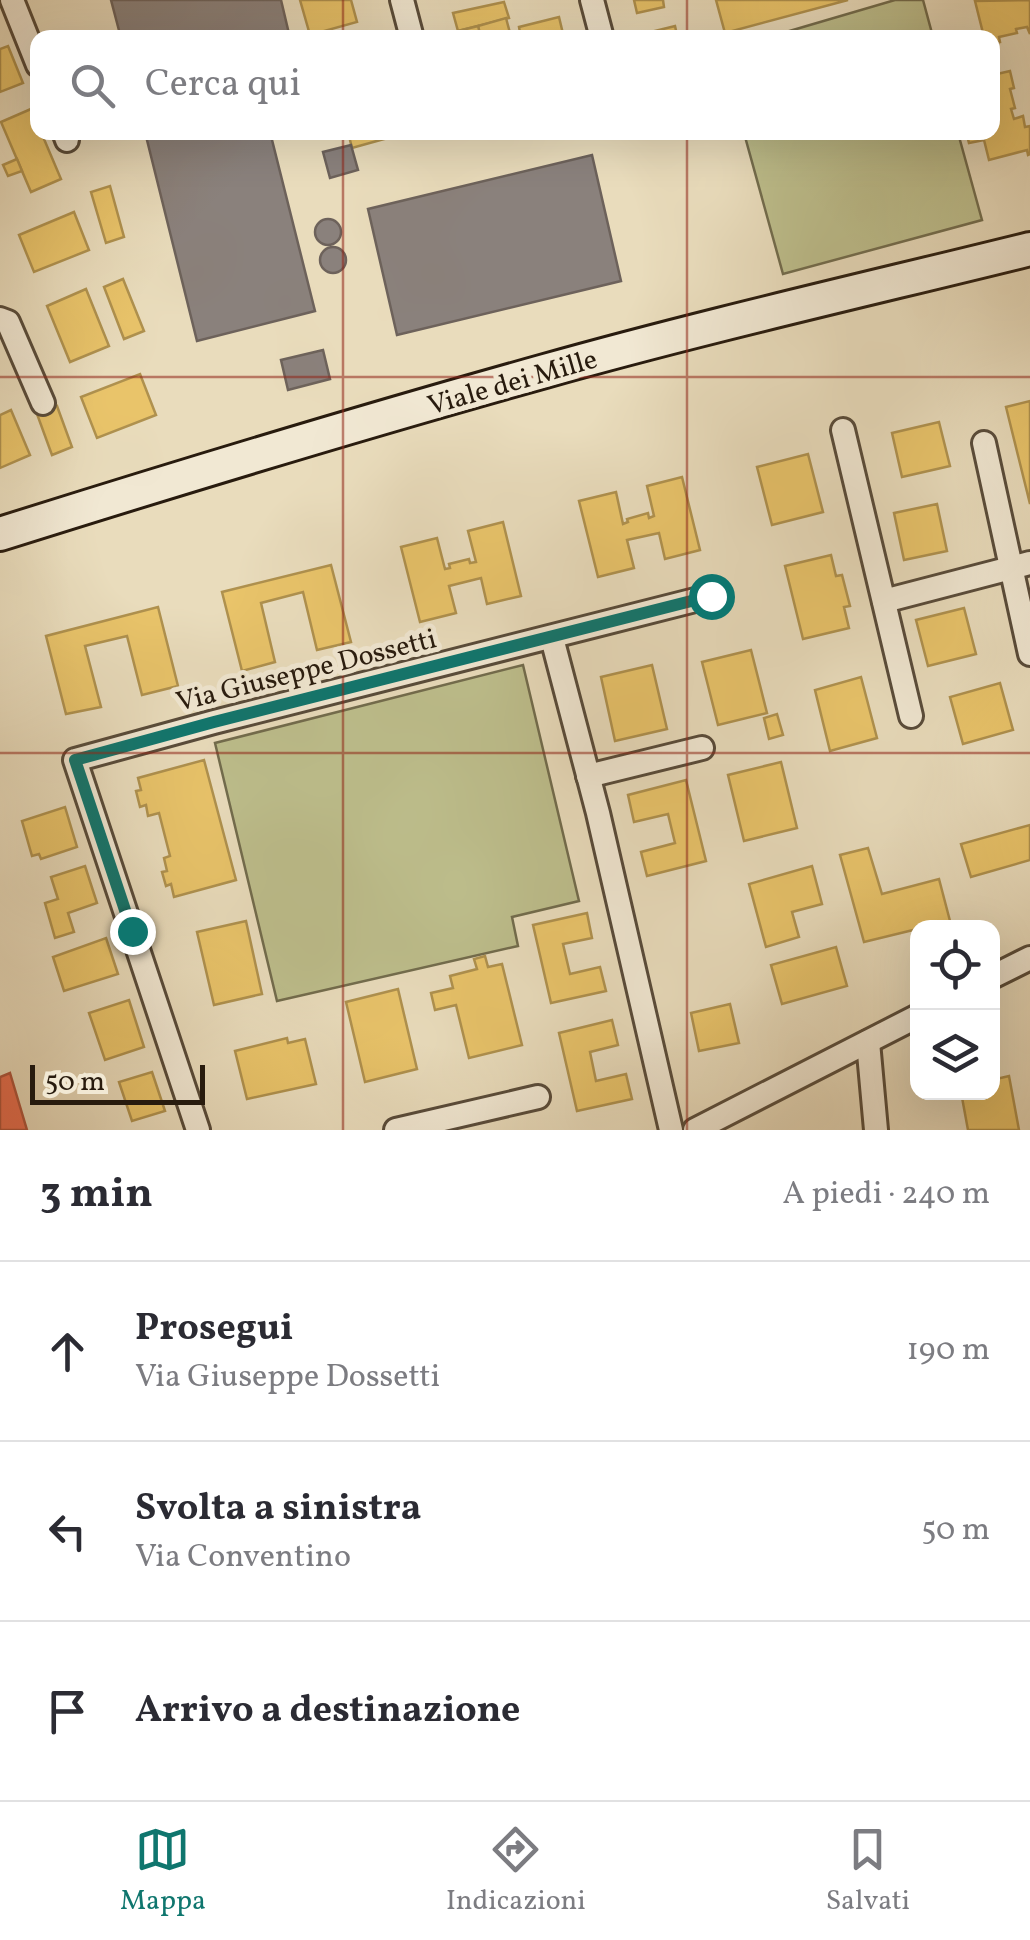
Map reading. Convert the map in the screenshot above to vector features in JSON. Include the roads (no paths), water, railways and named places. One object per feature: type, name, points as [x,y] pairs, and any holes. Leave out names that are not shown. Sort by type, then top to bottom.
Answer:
[{"type":"main road","name":"Viale dei Mille","points":[[0,534],[202,470],[545,371],[767,312],[1030,250]]},
{"type":"street","points":[[12,0],[30,45]]},
{"type":"street","points":[[402,0],[410,30]]},
{"type":"street","points":[[592,0],[600,30]]},
{"type":"street","points":[[0,319],[8,322],[43,403]]},
{"type":"street","points":[[842,430],[911,716]]},
{"type":"street","points":[[984,444],[1020,566],[1030,654]]},
{"type":"street","points":[[884,601],[1020,566]]},
{"type":"street","name":"Via Giuseppe Dossetti","points":[[198,1130],[75,760],[711,596]]},
{"type":"street","points":[[552,638],[670,1130]]},
{"type":"street","points":[[588,776],[702,748]]},
{"type":"street","points":[[1000,973],[1030,958]]},
{"type":"street","points":[[695,1130],[910,1020]]},
{"type":"street","points":[[868,1042],[876,1130]]},
{"type":"street","points":[[396,1130],[538,1096]]}]
